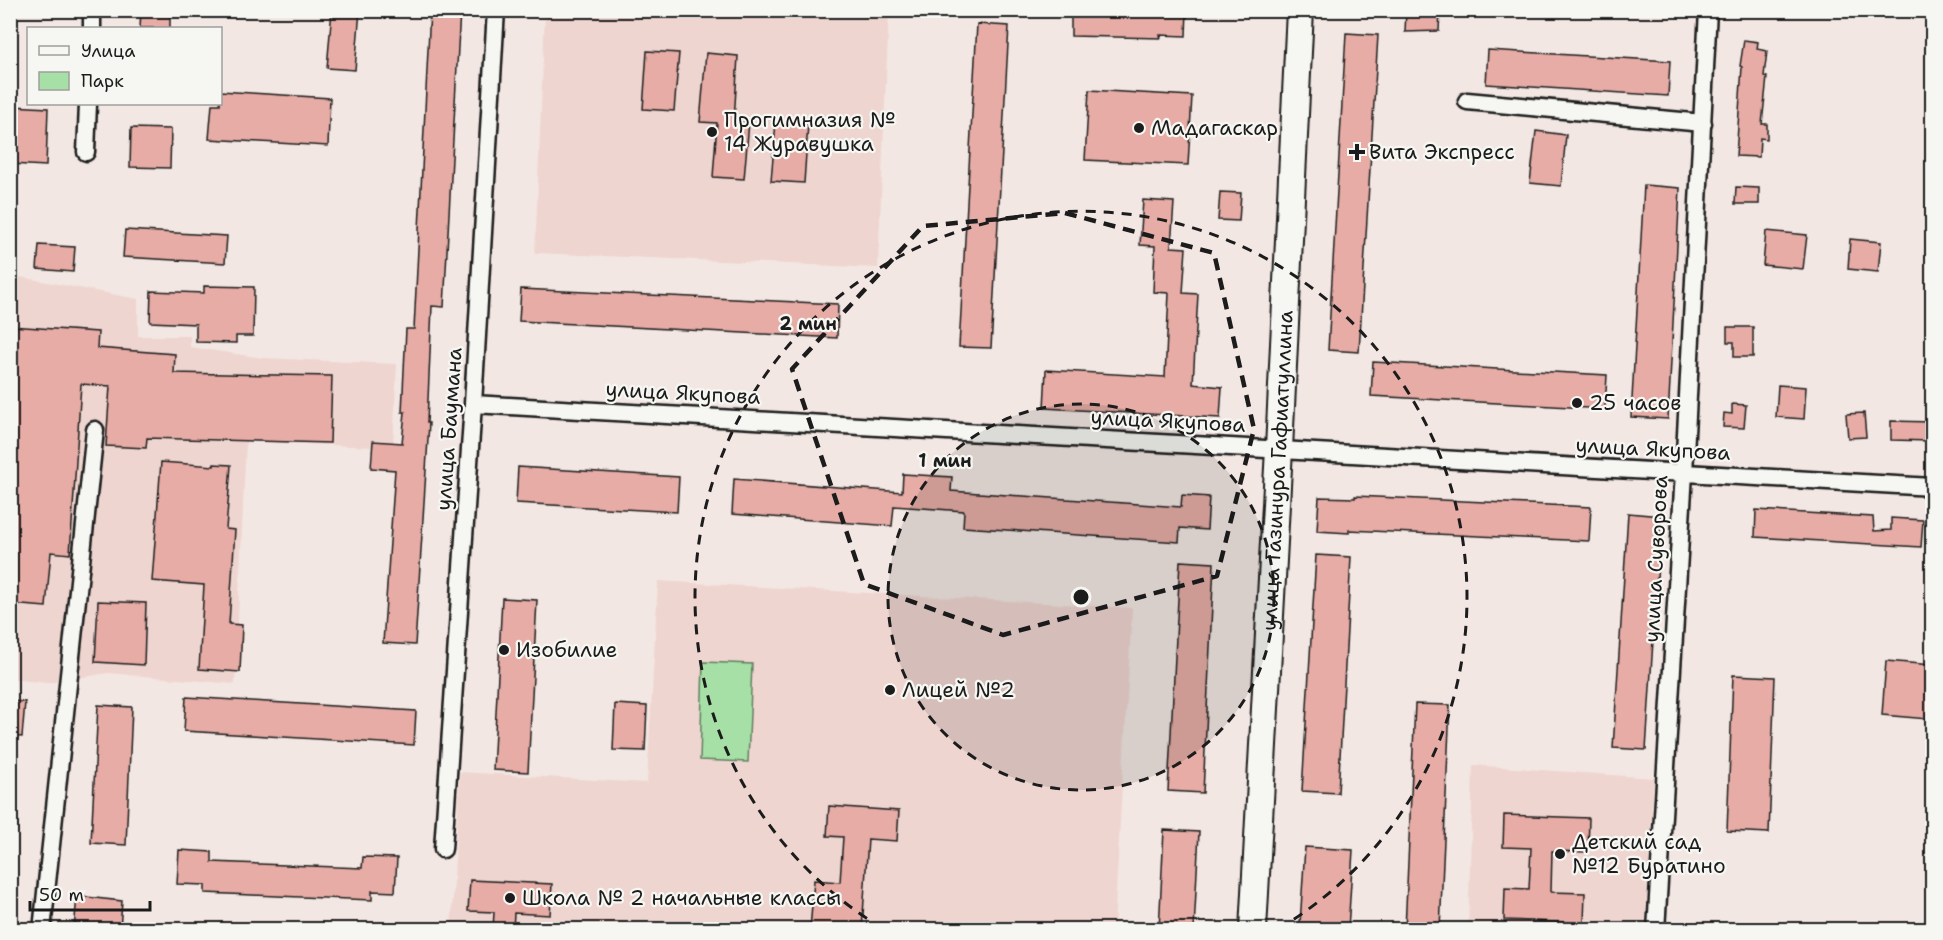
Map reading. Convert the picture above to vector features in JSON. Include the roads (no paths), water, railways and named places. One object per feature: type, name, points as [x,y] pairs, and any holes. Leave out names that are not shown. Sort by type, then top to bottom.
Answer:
[{"type":"main road","name":"улица Газинура Гафиатуллина","points":[[1253,930],[1300,10]]},
{"type":"street","points":[[92,10],[92,27]]},
{"type":"street","name":"улица Баумана","points":[[443,849],[473,404],[496,10]]},
{"type":"street","name":"улица Суворова","points":[[1656,930],[1684,473],[1708,10]]},
{"type":"street","points":[[1467,101],[1703,123]]},
{"type":"street","points":[[86,152],[88,105]]},
{"type":"street","name":"улица Якупова","points":[[473,404],[1932,487]]},
{"type":"street","points":[[42,930],[95,430]]},
{"type":"place","name":"Мадагаскар","points":[[1139,128]]},
{"type":"place","name":"Прогимназия № 14 Журавушка","points":[[712,132]]},
{"type":"place","name":"Вита Экспресс","points":[[1357,152]]},
{"type":"place","name":"25 часов","points":[[1577,403]]},
{"type":"place","name":"Изобилие","points":[[504,650]]},
{"type":"place","name":"Лицей №2","points":[[890,690]]},
{"type":"place","name":"Детский сад №12 Буратино","points":[[1560,854]]},
{"type":"place","name":"Школа № 2 начальные классы","points":[[510,898]]}]
